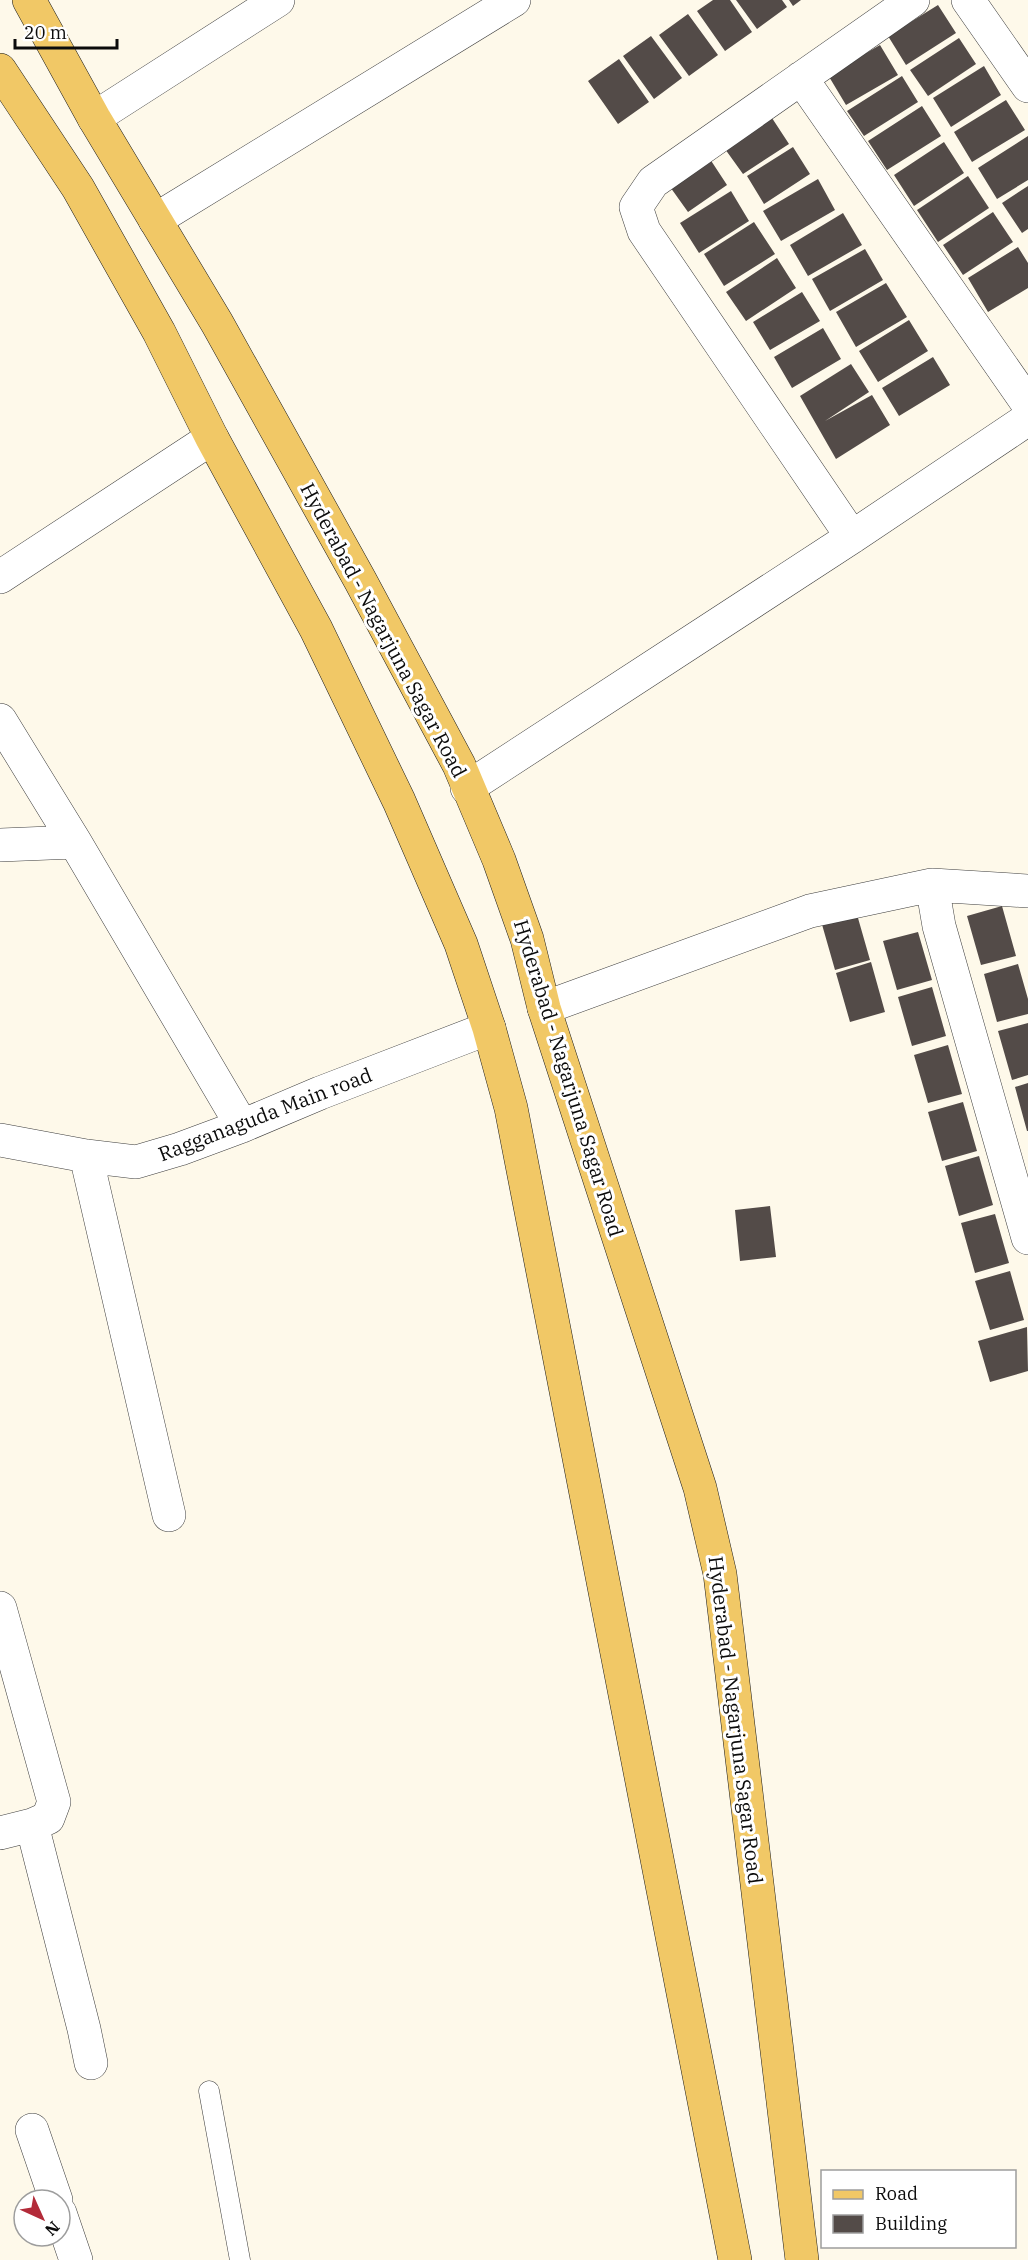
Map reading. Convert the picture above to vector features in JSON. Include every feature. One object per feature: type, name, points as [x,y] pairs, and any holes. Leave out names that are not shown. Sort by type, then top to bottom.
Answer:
[{"type":"main road","name":"Hyderabad - Nagarjuna Sagar Road","points":[[29,0],[94,118],[217,323],[360,580],[459,765],[499,860],[523,928],[544,1008],[700,1488],[720,1574],[802,2260]]},
{"type":"main road","points":[[2,77],[78,188],[159,332],[212,438],[316,629],[399,801],[461,944],[489,1028],[514,1120],[735,2260]]},
{"type":"street","points":[[94,118],[278,0]]},
{"type":"street","points":[[155,220],[514,0]]},
{"type":"street","points":[[852,537],[644,231],[636,207],[653,182],[913,0]]},
{"type":"street","points":[[968,0],[1028,86]]},
{"type":"street","points":[[801,78],[1028,404]]},
{"type":"street","points":[[467,788],[852,537],[1028,419]]},
{"type":"street","points":[[0,577],[212,438]]},
{"type":"street","points":[[0,720],[75,842],[242,1126]]},
{"type":"street","points":[[0,845],[75,842]]},
{"type":"street","points":[[932,885],[939,926],[1028,1238]]},
{"type":"street","points":[[544,1008],[810,911],[932,885],[1028,891]]},
{"type":"street","name":"Ragganaguda Main road","points":[[0,1140],[86,1156],[136,1162],[180,1149],[242,1126],[320,1093],[489,1028]]},
{"type":"street","points":[[86,1156],[169,1515]]},
{"type":"street","points":[[0,1608],[54,1802],[48,1818],[32,1826],[0,1833]]},
{"type":"street","points":[[32,1826],[91,2062]]},
{"type":"street","points":[[33,2130],[52,2188]]},
{"type":"lane","points":[[208,2091],[240,2260]]},
{"type":"building","points":[[713,0],[730,0],[752,32],[725,51],[697,11]]},
{"type":"building","points":[[736,0],[782,0],[787,7],[757,29]]},
{"type":"building","points":[[789,0],[801,0],[793,6]]},
{"type":"building","points":[[938,5],[956,33],[906,65],[888,36]]},
{"type":"building","points":[[688,14],[718,55],[689,76],[659,35]]},
{"type":"building","points":[[651,36],[682,78],[654,99],[623,56]]},
{"type":"building","points":[[959,38],[976,64],[928,96],[910,70]]},
{"type":"building","points":[[880,45],[898,75],[846,105],[828,75]]},
{"type":"building","points":[[619,59],[649,102],[618,124],[588,81]]},
{"type":"building","points":[[984,66],[1001,95],[951,127],[933,98]]},
{"type":"building","points":[[902,76],[918,102],[864,136],[847,111]]},
{"type":"building","points":[[1006,100],[1025,130],[972,162],[954,132]]},
{"type":"building","points":[[922,106],[941,136],[887,170],[868,141]]},
{"type":"building","points":[[772,118],[789,144],[743,174],[725,149]]},
{"type":"building","points":[[1028,136],[1028,180],[997,199],[978,168]]},
{"type":"building","points":[[944,142],[964,173],[914,206],[894,175]]},
{"type":"building","points":[[793,147],[810,174],[764,204],[747,176]]},
{"type":"building","points":[[708,156],[727,185],[688,212],[668,184]]},
{"type":"building","points":[[968,176],[989,208],[938,242],[917,210]]},
{"type":"building","points":[[818,179],[835,210],[781,241],[763,211]]},
{"type":"building","points":[[1028,186],[1028,229],[1022,233],[1002,203]]},
{"type":"building","points":[[731,191],[749,221],[699,253],[680,223]]},
{"type":"building","points":[[993,212],[1013,242],[963,275],[943,245]]},
{"type":"building","points":[[843,213],[862,245],[808,276],[790,245]]},
{"type":"building","points":[[754,222],[775,254],[724,286],[704,254]]},
{"type":"building","points":[[1018,247],[1028,263],[1028,288],[988,312],[968,278]]},
{"type":"building","points":[[865,249],[883,280],[830,311],[812,279]]},
{"type":"building","points":[[777,258],[796,288],[746,321],[726,292]]},
{"type":"building","points":[[886,283],[907,317],[856,347],[836,312]]},
{"type":"building","points":[[802,292],[820,321],[770,350],[753,322]]},
{"type":"building","points":[[909,320],[928,351],[878,382],[859,351]]},
{"type":"building","points":[[823,328],[841,359],[792,388],[774,357]]},
{"type":"building","points":[[933,357],[950,385],[899,416],[882,388]]},
{"type":"building","points":[[851,364],[869,392],[825,421],[872,395],[890,425],[836,459],[800,396]]},
{"type":"building","points":[[1002,906],[1016,956],[981,965],[967,916]]},
{"type":"building","points":[[856,911],[870,960],[835,970],[821,921]]},
{"type":"building","points":[[918,932],[932,980],[897,990],[883,941]]},
{"type":"building","points":[[871,962],[885,1012],[850,1022],[836,973]]},
{"type":"building","points":[[1018,964],[1028,999],[1028,1014],[997,1022],[984,974]]},
{"type":"building","points":[[932,987],[946,1036],[912,1046],[898,997]]},
{"type":"building","points":[[1028,1023],[1028,1075],[1012,1080],[998,1031]]},
{"type":"building","points":[[948,1045],[962,1094],[928,1103],[914,1055]]},
{"type":"building","points":[[1028,1083],[1028,1131],[1027,1131],[1015,1087]]},
{"type":"building","points":[[963,1102],[977,1151],[942,1161],[928,1112]]},
{"type":"building","points":[[979,1156],[993,1205],[959,1216],[945,1166]]},
{"type":"building","points":[[770,1206],[776,1257],[740,1261],[735,1210]]},
{"type":"building","points":[[995,1214],[1009,1263],[975,1273],[961,1223]]},
{"type":"building","points":[[1010,1271],[1024,1320],[990,1330],[975,1281]]},
{"type":"building","points":[[1027,1327],[1028,1371],[990,1382],[978,1341]]}]
